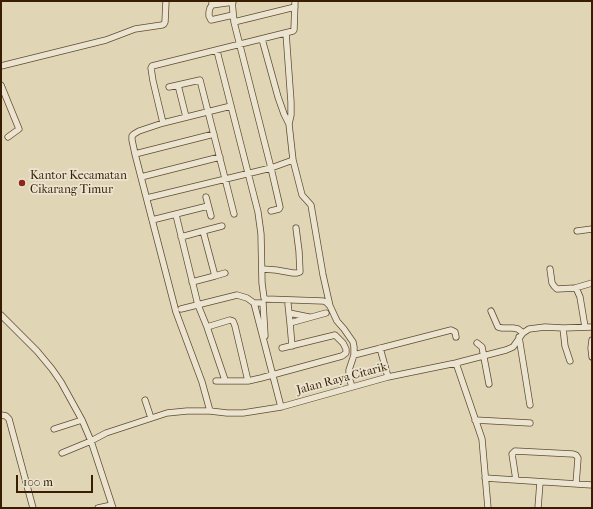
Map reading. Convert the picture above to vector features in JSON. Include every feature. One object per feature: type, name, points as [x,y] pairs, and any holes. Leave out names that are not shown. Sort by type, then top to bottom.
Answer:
[{"type":"street","points":[[1,66],[106,40],[140,28],[162,25],[166,22],[166,1]]},
{"type":"street","points":[[233,15],[211,20],[209,12],[212,3],[232,2],[234,22],[280,207],[278,210],[271,211]]},
{"type":"street","points":[[163,123],[153,81],[152,66],[293,31],[295,4],[234,22]]},
{"type":"street","points":[[286,33],[291,102],[289,124],[293,160],[302,195],[311,205],[330,306],[337,321],[353,342],[354,355],[349,370],[349,377],[352,387]]},
{"type":"street","points":[[262,39],[278,97],[289,124]]},
{"type":"street","points":[[217,51],[258,212],[261,234],[264,298],[266,300],[323,300],[330,306]]},
{"type":"street","points":[[169,87],[200,80],[234,214]]},
{"type":"street","points":[[1,85],[19,129],[8,137]]},
{"type":"street","points":[[178,85],[186,117]]},
{"type":"street","points":[[210,411],[202,382],[176,312],[135,154],[132,136],[163,123],[231,106]]},
{"type":"street","points":[[135,154],[214,134]]},
{"type":"street","points":[[141,176],[220,157]]},
{"type":"street","points":[[147,198],[249,174],[293,160]]},
{"type":"street","points":[[206,197],[211,216]]},
{"type":"street","points":[[152,220],[208,206]]},
{"type":"street","points":[[176,215],[198,305],[225,380]]},
{"type":"street","points":[[181,237],[222,226]]},
{"type":"street","points":[[262,269],[297,274],[300,272],[296,228]]},
{"type":"street","points":[[577,231],[592,229]]},
{"type":"street","points":[[203,231],[215,276]]},
{"type":"street","points":[[550,269],[552,283],[557,288],[575,288],[592,283]]},
{"type":"street","points":[[192,282],[225,273]]},
{"type":"street","points":[[575,288],[578,290],[580,297],[585,327]]},
{"type":"street","points":[[181,309],[237,295],[247,298],[254,303],[280,407]]},
{"type":"street","points":[[288,304],[292,346]]},
{"type":"street","points":[[491,311],[499,328],[518,329],[521,335],[530,405]]},
{"type":"street","points":[[289,313],[309,318]]},
{"type":"street","points":[[290,323],[326,313]]},
{"type":"street","points":[[1,315],[37,351],[52,369],[82,420],[91,440],[112,506],[98,508]]},
{"type":"street","points":[[207,327],[230,320],[233,322],[248,381]]},
{"type":"street","name":"Jalan Raya Citarik","points":[[62,452],[106,433],[167,413],[187,410],[243,413],[280,407],[388,377],[456,363],[510,349],[521,335],[529,329],[592,327]]},
{"type":"street","points":[[563,328],[565,346],[570,361]]},
{"type":"street","points":[[354,355],[452,330],[455,332],[456,337]]},
{"type":"street","points":[[216,380],[248,381],[342,356],[346,353],[343,343],[336,336],[282,348]]},
{"type":"street","points":[[592,340],[592,357]]},
{"type":"street","points":[[477,343],[482,347],[489,384]]},
{"type":"street","points":[[380,348],[388,377]]},
{"type":"street","points":[[456,363],[482,439],[488,508]]},
{"type":"street","points":[[145,400],[151,418]]},
{"type":"street","points":[[1,415],[6,416],[9,419],[33,508]]},
{"type":"street","points":[[54,429],[82,420]]},
{"type":"street","points":[[476,420],[530,423]]},
{"type":"street","points":[[516,480],[512,454],[515,451],[573,454],[578,458],[576,484]]},
{"type":"street","points":[[485,478],[592,485]]},
{"type":"street","points":[[538,508],[540,482]]},
{"type":"place","name":"Kantor Kecamatan Cikarang Timur","points":[[22,183]]}]
